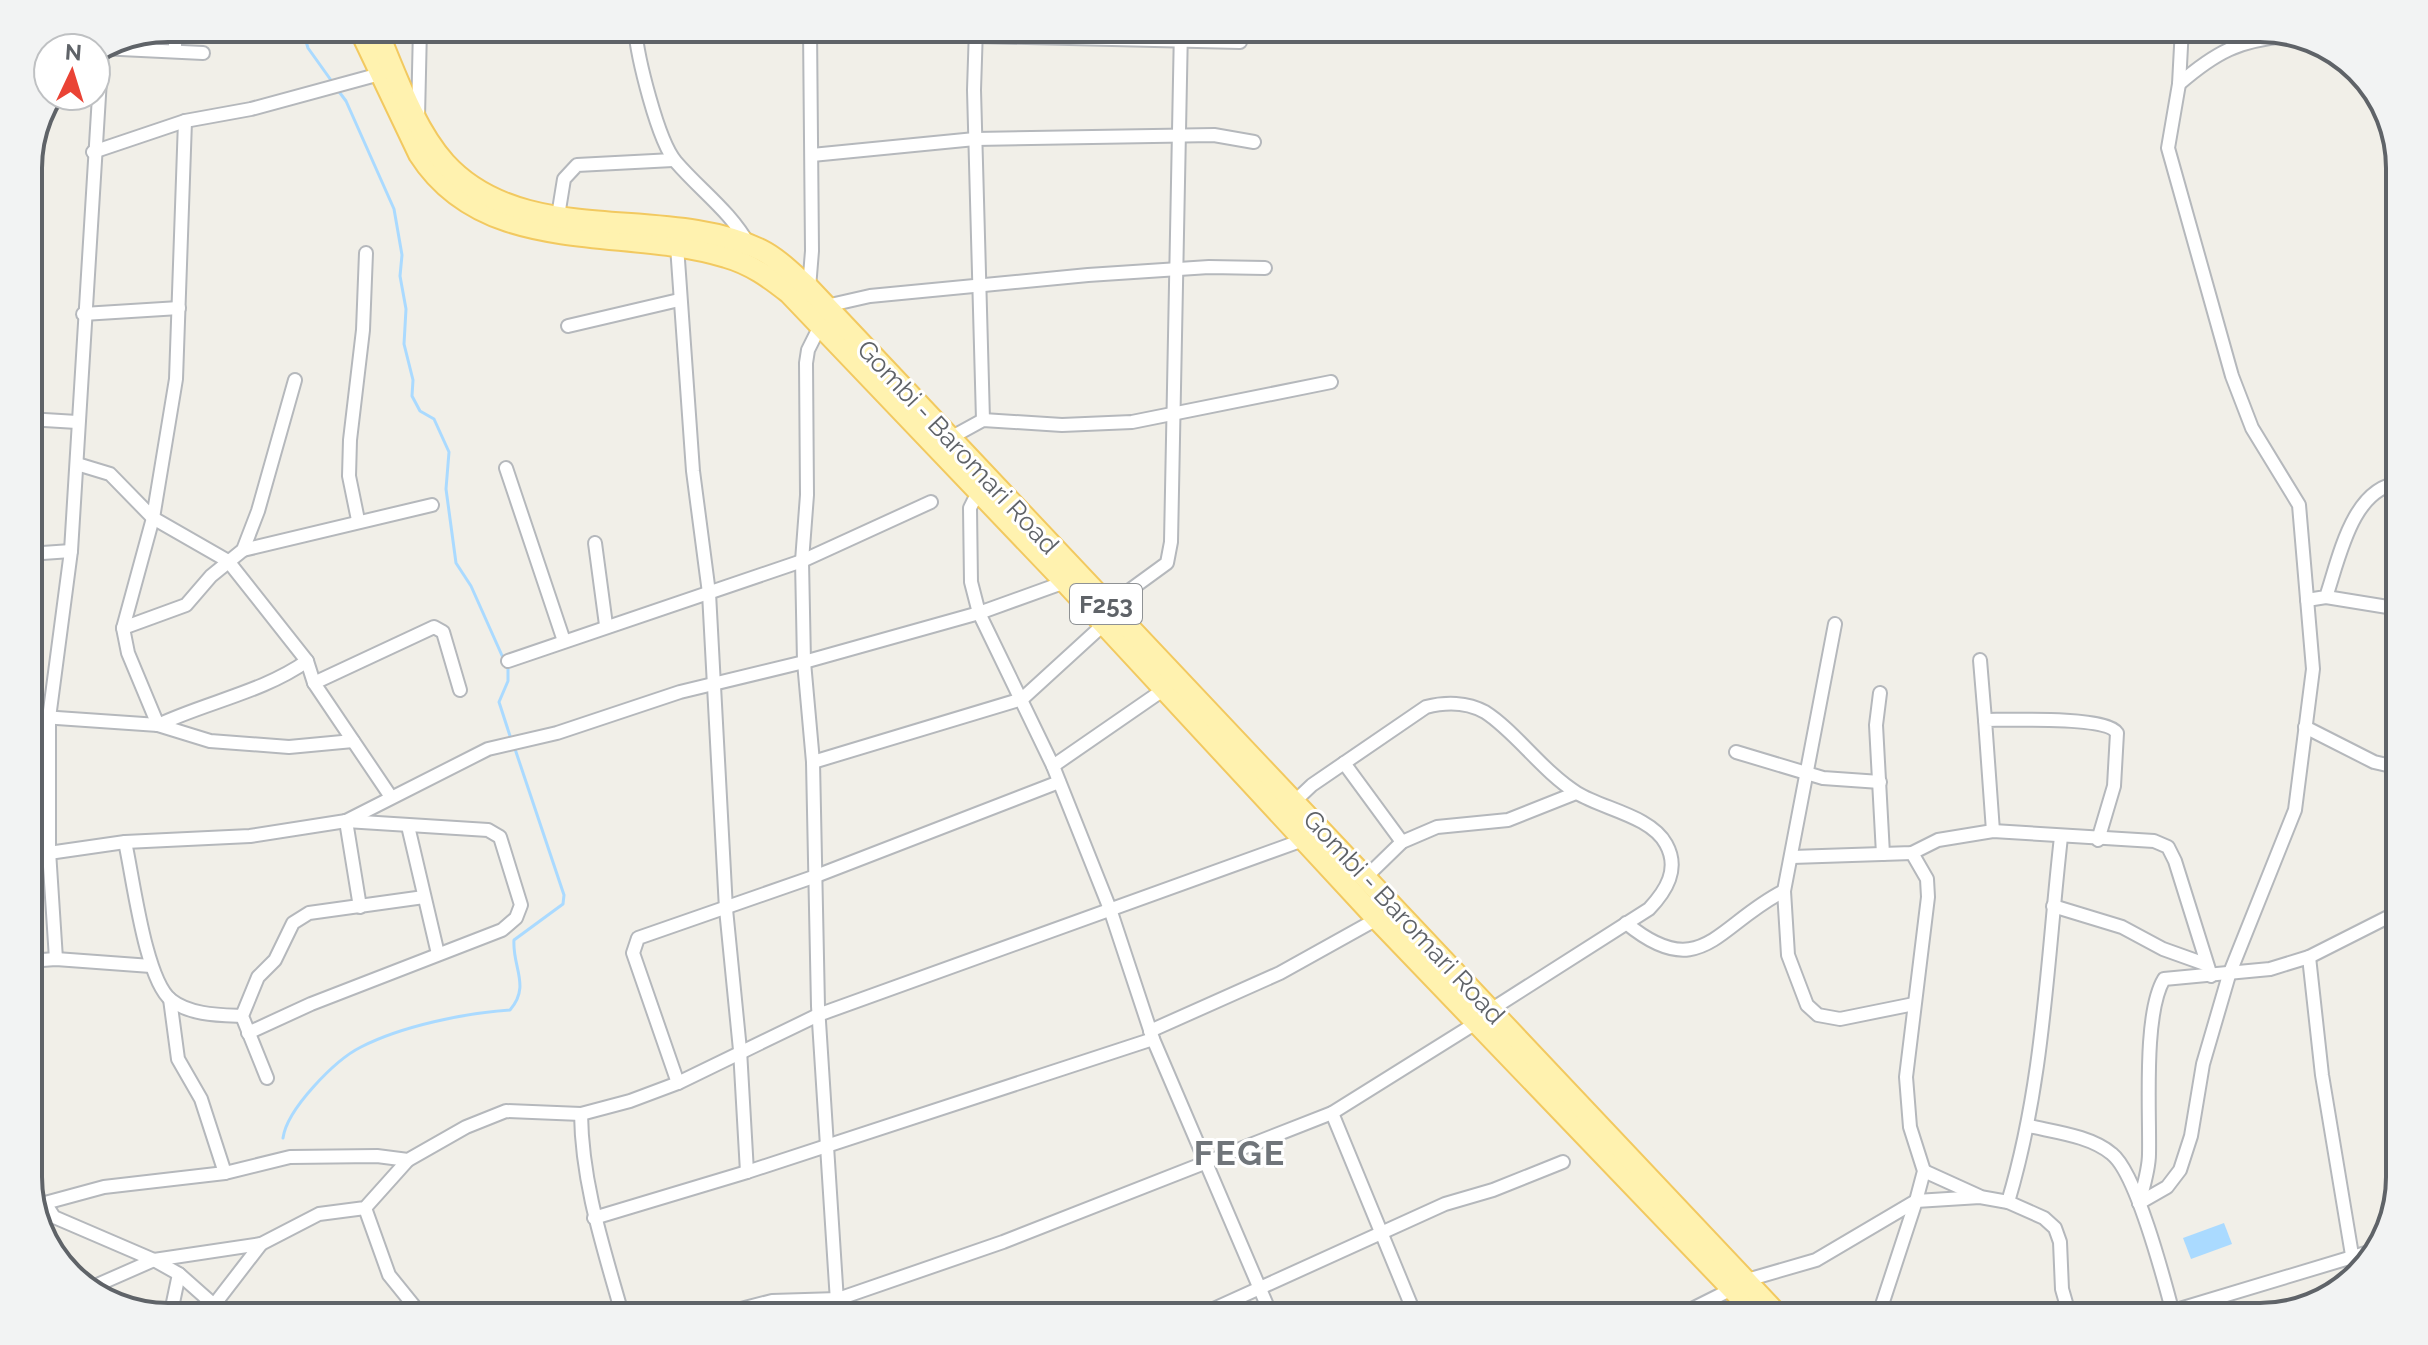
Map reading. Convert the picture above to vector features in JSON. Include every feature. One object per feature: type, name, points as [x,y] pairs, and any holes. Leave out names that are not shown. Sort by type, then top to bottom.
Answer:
[{"type":"main road","name":"Gombi - Baromari Road","points":[[374,42],[380,74],[408,135],[431,172],[464,202],[487,215],[546,232],[677,246],[748,265],[824,315],[952,437],[991,492],[1065,582],[1106,615],[1163,690],[1303,840],[1484,1016],[1740,1284],[1763,1303]]},
{"type":"main road","name":"Gombi - Baromari Road","points":[[378,42],[431,145],[462,179],[504,202],[558,216],[681,231],[749,245],[779,261],[809,288],[824,315],[1106,615],[1294,802],[1365,878],[1391,925]]},
{"type":"main road","name":"Gombi - Baromari Road","points":[[1740,1284],[1751,1303]]},
{"type":"street","points":[[175,42],[175,50]]},
{"type":"street","points":[[418,118],[420,42]]},
{"type":"street","points":[[637,42],[649,97],[673,160],[728,214],[749,245]]},
{"type":"street","points":[[809,288],[810,42]]},
{"type":"street","points":[[976,42],[975,139],[983,420]]},
{"type":"street","points":[[813,762],[1022,699],[1106,615],[1167,563],[1171,542],[1175,416],[1181,42]]},
{"type":"street","points":[[2139,1203],[2167,1187],[2180,1170],[2191,1136],[2203,1064],[2229,975],[2295,810],[2313,669],[2299,505],[2252,428],[2232,376],[2168,148],[2179,84],[2181,42]]},
{"type":"street","points":[[2179,84],[2204,62],[2231,46],[2254,42]]},
{"type":"street","points":[[129,49],[203,53]]},
{"type":"street","points":[[93,152],[185,121],[251,109],[380,74]]},
{"type":"street","points":[[56,959],[49,851],[49,718],[71,551],[96,112]]},
{"type":"street","points":[[158,725],[128,653],[123,628],[153,518],[176,379],[185,121]]},
{"type":"street","points":[[812,155],[975,139],[1214,135],[1254,142]]},
{"type":"street","points":[[558,216],[564,179],[577,165],[673,160]]},
{"type":"street","points":[[677,246],[693,471],[709,593],[726,909],[740,1050],[747,1172]]},
{"type":"street","points":[[358,520],[349,476],[349,452],[363,330],[366,253]]},
{"type":"street","points":[[838,1303],[818,1015],[813,762],[804,662],[802,561],[807,495],[808,350],[824,315],[870,296],[1209,267],[1265,268]]},
{"type":"street","points":[[568,326],[679,300]]},
{"type":"street","points":[[83,314],[179,308]]},
{"type":"street","points":[[243,550],[258,511],[295,380]]},
{"type":"street","points":[[952,437],[983,420],[1096,425],[1175,416],[1331,382]]},
{"type":"street","points":[[42,420],[77,422]]},
{"type":"street","points":[[77,464],[110,474],[153,518],[228,561],[307,661],[314,683],[391,797]]},
{"type":"street","points":[[506,468],[564,641]]},
{"type":"street","points":[[2326,597],[2359,512],[2373,492],[2386,485]]},
{"type":"street","points":[[991,492],[974,500],[970,508],[971,582],[979,613],[1053,766],[1110,909],[1152,1035],[1266,1303]]},
{"type":"street","points":[[508,661],[606,625],[802,561],[931,502]]},
{"type":"street","points":[[123,628],[186,605],[228,561],[243,550],[358,520],[432,505]]},
{"type":"street","points":[[595,543],[606,625]]},
{"type":"street","points":[[42,553],[71,551]]},
{"type":"street","points":[[346,821],[488,749],[557,733],[713,683],[804,662],[979,613],[1065,582]]},
{"type":"street","points":[[2307,600],[2326,597],[2386,607]]},
{"type":"street","points":[[1835,624],[1784,891],[1788,955],[1807,1005],[1818,1015],[1840,1019],[1914,1004]]},
{"type":"street","points":[[314,683],[434,627],[443,632],[460,690]]},
{"type":"street","points":[[1980,660],[1993,831]]},
{"type":"street","points":[[158,725],[197,707],[256,688],[307,661]]},
{"type":"street","points":[[1053,766],[1163,690]]},
{"type":"street","points":[[1880,693],[1876,712],[1883,854]]},
{"type":"street","points":[[764,1303],[838,1299],[1003,1242],[1332,1113],[1626,923],[1665,892],[1672,872],[1666,843],[1652,829],[1576,793],[1485,712],[1447,701],[1426,707],[1344,763],[1294,802]]},
{"type":"street","points":[[42,717],[158,725],[210,741],[289,747],[353,741]]},
{"type":"street","points":[[1985,720],[2066,721],[2115,728],[2114,786],[2098,840]]},
{"type":"street","points":[[2305,727],[2374,762],[2386,765]]},
{"type":"street","points":[[1736,752],[1805,773],[1849,782],[1880,782]]},
{"type":"street","points":[[1344,763],[1402,842]]},
{"type":"street","points":[[678,1083],[649,1004],[633,945],[638,938],[816,876],[1059,782]]},
{"type":"street","points":[[1365,878],[1402,842],[1437,827],[1508,820],[1576,793]]},
{"type":"street","points":[[42,853],[125,842],[250,836],[346,821],[488,830],[500,837],[521,905],[516,918],[502,930],[311,1004],[248,1033]]},
{"type":"street","points":[[346,821],[360,907]]},
{"type":"street","points":[[408,826],[438,954]]},
{"type":"street","points":[[1792,857],[1912,853],[1948,837],[1993,831],[2031,831],[2098,840],[2154,841],[2168,847],[2201,937],[2208,970]]},
{"type":"street","points":[[2008,1202],[2029,1126],[2052,958],[2053,906],[2061,837]]},
{"type":"street","points":[[101,1283],[154,1260],[261,1244],[319,1214],[365,1208],[408,1160],[466,1127],[506,1111],[581,1114],[678,1083],[740,1050],[818,1015],[1303,840]]},
{"type":"street","points":[[125,842],[151,966],[170,999],[178,1059],[201,1099],[225,1173]]},
{"type":"street","points":[[1883,1303],[1924,1171],[1910,1127],[1906,1077],[1928,897],[1927,879],[1912,853]]},
{"type":"street","points":[[1626,923],[1670,951],[1687,951],[1704,947],[1744,914],[1784,891]]},
{"type":"street","points":[[267,1078],[242,1016],[258,977],[275,960],[293,923],[309,913],[424,897]]},
{"type":"street","points":[[2053,906],[2122,927],[2208,970],[2229,975],[2270,969],[2309,957],[2386,918]]},
{"type":"street","points":[[594,1218],[747,1172],[1152,1035],[1280,973],[1391,925]]},
{"type":"street","points":[[2309,957],[2322,1075],[2352,1255]]},
{"type":"street","points":[[42,960],[151,966]]},
{"type":"street","points":[[2139,1203],[2150,1156],[2149,1083],[2159,988],[2164,979],[2208,970]]},
{"type":"street","points":[[170,999],[193,1010],[242,1016]]},
{"type":"street","points":[[1332,1113],[1410,1303]]},
{"type":"street","points":[[581,1114],[582,1160],[594,1218],[619,1303]]},
{"type":"street","points":[[2029,1126],[2108,1150],[2119,1161],[2139,1203],[2171,1303]]},
{"type":"street","points":[[44,1201],[104,1187],[225,1173],[290,1157],[377,1156],[408,1160]]},
{"type":"street","points":[[1226,1303],[1445,1204],[1493,1190],[1563,1162]]},
{"type":"street","points":[[1924,1171],[1980,1197]]},
{"type":"street","points":[[1703,1303],[1740,1284],[1816,1260],[1916,1201],[1980,1197],[2008,1202],[2044,1218],[2055,1228],[2068,1303]]},
{"type":"street","points":[[365,1208],[389,1275],[412,1303]]},
{"type":"street","points":[[46,1210],[54,1217],[179,1274],[205,1303]]},
{"type":"street","points":[[218,1303],[261,1244]]},
{"type":"street","points":[[2207,1303],[2361,1253]]},
{"type":"street","points":[[173,1303],[179,1274]]},
{"type":"water","points":[[2224,1223],[2232,1244],[2191,1259],[2183,1238]]},
{"type":"waterway","points":[[306,42],[333,83]]},
{"type":"waterway","points":[[337,89],[346,101],[394,209],[402,255],[400,276],[406,309],[404,344],[413,380],[412,396],[420,411],[434,419],[449,452],[446,489],[456,563],[471,586],[508,669],[508,681],[499,702],[511,739]]},
{"type":"waterway","points":[[283,1138],[293,1113],[314,1086],[350,1053],[395,1033],[434,1022],[510,1010],[516,1001],[520,984],[514,940],[563,904],[564,895],[514,746]]},
{"type":"district","name":"FEGE","points":[[1240,1153]]}]
